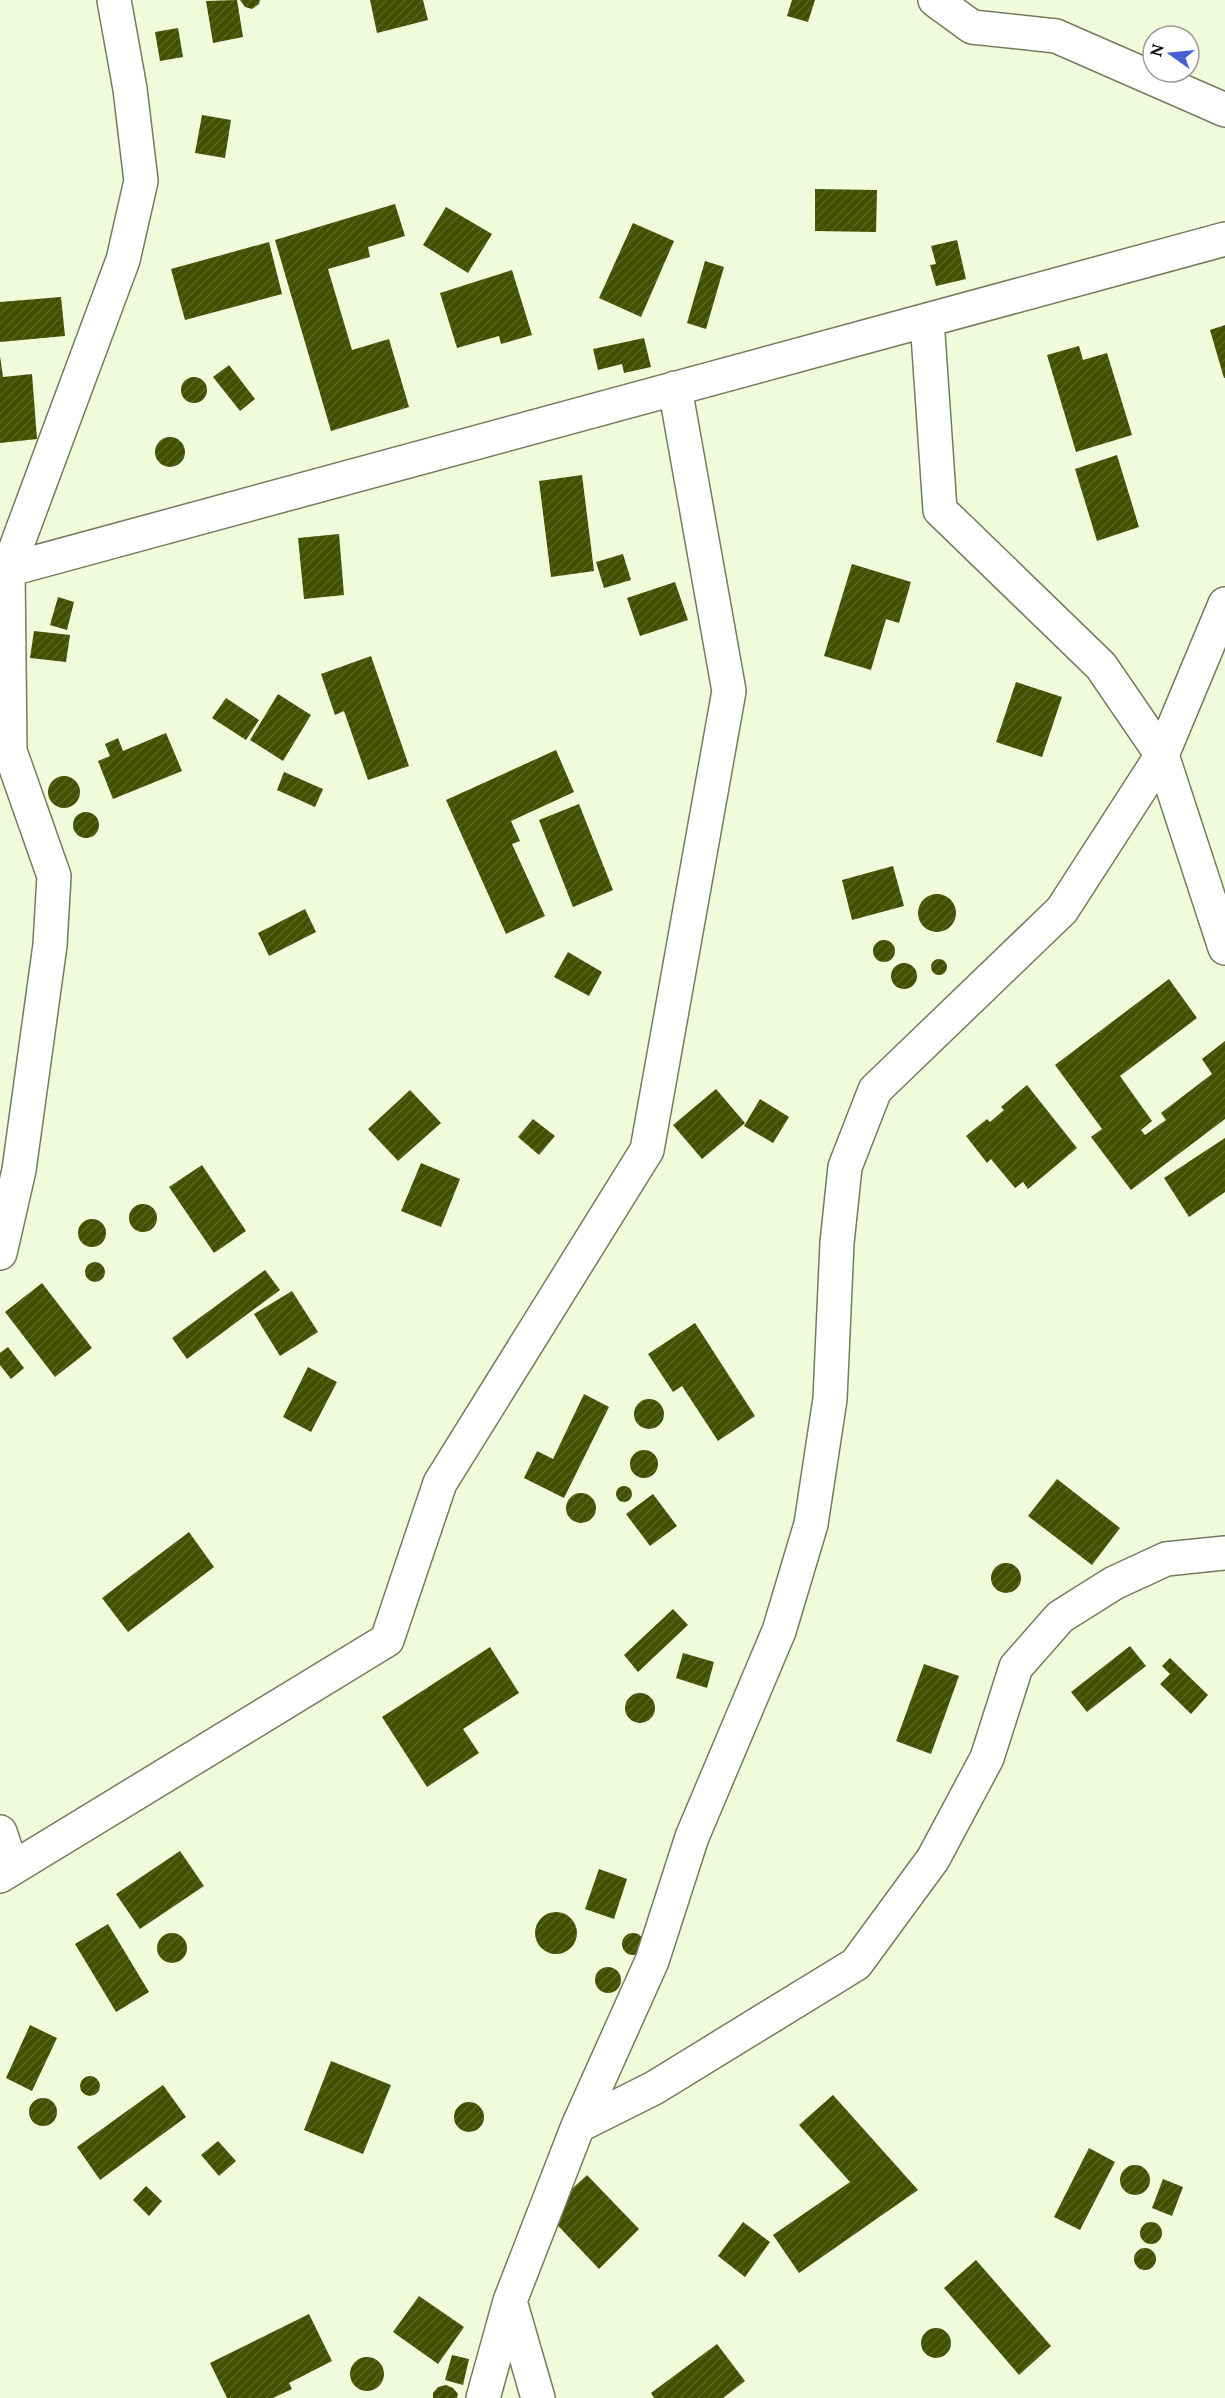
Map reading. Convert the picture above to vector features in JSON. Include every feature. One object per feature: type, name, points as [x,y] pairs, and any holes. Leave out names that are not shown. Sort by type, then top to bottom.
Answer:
[{"type":"street","points":[[0,1253],[20,1159],[50,945],[54,876],[10,751],[4,571],[123,260],[141,182],[130,89],[114,0]]},
{"type":"street","points":[[935,0],[972,27],[1056,36],[1225,110]]},
{"type":"street","points":[[4,571],[1225,239]]},
{"type":"street","points":[[927,320],[939,510],[1101,666],[1162,755],[1225,948]]},
{"type":"street","points":[[0,1832],[6,1872],[387,1640],[440,1483],[647,1150],[729,691],[675,388]]},
{"type":"street","points":[[483,2398],[510,2301],[578,2126],[652,1961],[692,1837],[778,1631],[811,1524],[830,1400],[837,1243],[845,1167],[876,1090],[1062,910],[1162,755],[1225,603]]},
{"type":"street","points":[[578,2126],[654,2088],[856,1964],[933,1859],[987,1758],[1016,1667],[1060,1617],[1114,1583],[1166,1558],[1225,1553]]},
{"type":"street","points":[[510,2301],[538,2398]]},
{"type":"building","points":[[237,0],[243,37],[213,43],[206,1]]},
{"type":"building","points":[[240,0],[260,0],[259,4],[252,9],[245,7]]},
{"type":"building","points":[[370,0],[423,0],[428,20],[377,33]]},
{"type":"building","points":[[792,0],[815,0],[808,22],[787,16]]},
{"type":"building","points":[[178,28],[183,57],[160,61],[155,32]]},
{"type":"building","points":[[202,115],[231,120],[225,158],[195,153]]},
{"type":"building","points":[[815,189],[877,190],[876,232],[815,231]]},
{"type":"building","points":[[395,204],[405,236],[368,247],[370,257],[328,269],[352,350],[389,339],[409,407],[331,431],[275,240]]},
{"type":"building","points":[[446,207],[492,234],[468,273],[423,245]]},
{"type":"building","points":[[633,223],[674,241],[641,317],[599,298]]},
{"type":"building","points":[[957,240],[966,279],[936,286],[930,265],[936,264],[931,246]]},
{"type":"building","points":[[269,242],[282,294],[185,320],[171,269]]},
{"type":"building","points":[[705,261],[724,267],[706,329],[687,323]]},
{"type":"building","points":[[512,270],[532,335],[501,344],[499,336],[457,348],[440,293]]},
{"type":"building","points":[[61,297],[65,336],[0,342],[0,302]]},
{"type":"building","points":[[1225,325],[1225,378],[1224,378],[1210,330]]},
{"type":"building","points":[[644,338],[651,367],[624,373],[622,364],[598,370],[593,349]]},
{"type":"building","points":[[1079,346],[1083,360],[1107,353],[1132,435],[1076,452],[1047,355]]},
{"type":"building","points":[[0,356],[3,377],[32,374],[37,439],[0,443]]},
{"type":"building","points":[[229,365],[255,399],[240,411],[213,377]]},
{"type":"building","points":[[194,377],[203,381],[207,390],[203,399],[194,403],[185,399],[181,390],[185,381]]},
{"type":"building","points":[[170,437],[181,441],[185,452],[181,463],[170,467],[159,463],[155,452],[159,441]]},
{"type":"building","points":[[1117,455],[1139,527],[1097,541],[1075,469]]},
{"type":"building","points":[[582,475],[594,571],[551,577],[539,481]]},
{"type":"building","points":[[339,534],[344,595],[304,599],[298,538]]},
{"type":"building","points":[[623,554],[631,580],[604,588],[596,562]]},
{"type":"building","points":[[852,564],[911,582],[899,623],[886,619],[871,670],[824,656]]},
{"type":"building","points":[[675,582],[688,620],[640,636],[627,598]]},
{"type":"building","points":[[58,597],[74,602],[67,630],[50,625]]},
{"type":"building","points":[[34,631],[70,635],[66,662],[30,658]]},
{"type":"building","points":[[371,656],[409,766],[368,780],[344,711],[335,715],[321,674]]},
{"type":"building","points":[[1016,682],[1062,697],[1042,757],[996,742]]},
{"type":"building","points":[[278,694],[311,715],[283,761],[250,740]]},
{"type":"building","points":[[226,698],[259,720],[246,740],[212,718]]},
{"type":"building","points":[[166,733],[182,771],[113,799],[98,761],[110,756],[105,744],[118,738],[123,751]]},
{"type":"building","points":[[556,750],[574,792],[511,821],[520,841],[512,844],[545,916],[506,934],[446,800]]},
{"type":"building","points":[[284,772],[323,789],[315,807],[277,790]]},
{"type":"building","points":[[64,776],[75,781],[80,792],[75,803],[64,808],[53,803],[48,792],[53,781]]},
{"type":"building","points":[[579,804],[613,890],[573,907],[539,820]]},
{"type":"building","points":[[86,812],[95,816],[99,825],[95,834],[86,838],[77,834],[73,825],[77,816]]},
{"type":"building","points":[[893,866],[904,906],[852,920],[842,880]]},
{"type":"building","points":[[937,894],[951,899],[956,913],[951,927],[937,932],[923,927],[918,913],[923,899]]},
{"type":"building","points":[[305,909],[316,932],[269,956],[258,933]]},
{"type":"building","points":[[884,940],[894,947],[895,951],[888,961],[884,962],[874,955],[873,951],[880,941]]},
{"type":"building","points":[[568,952],[602,972],[589,996],[554,977]]},
{"type":"building","points":[[936,959],[942,959],[947,967],[945,973],[936,975],[931,970],[931,964]]},
{"type":"building","points":[[904,963],[913,967],[917,976],[913,985],[904,989],[895,985],[891,976],[895,967]]},
{"type":"building","points":[[1169,979],[1197,1018],[1120,1076],[1152,1121],[1141,1130],[1145,1135],[1166,1120],[1161,1113],[1212,1074],[1202,1059],[1225,1041],[1225,1119],[1131,1190],[1091,1137],[1102,1129],[1055,1065]]},
{"type":"building","points":[[1027,1085],[1077,1148],[1028,1189],[1023,1182],[1015,1188],[991,1159],[987,1163],[966,1136],[987,1119],[990,1122],[1004,1110],[1001,1107]]},
{"type":"building","points":[[716,1089],[745,1123],[702,1159],[673,1125]]},
{"type":"building","points":[[410,1090],[441,1123],[398,1161],[368,1129]]},
{"type":"building","points":[[760,1099],[789,1117],[773,1143],[744,1126]]},
{"type":"building","points":[[533,1119],[555,1136],[539,1155],[518,1137]]},
{"type":"building","points":[[1225,1138],[1225,1192],[1189,1217],[1164,1178]]},
{"type":"building","points":[[421,1163],[460,1179],[441,1227],[401,1211]]},
{"type":"building","points":[[202,1165],[246,1231],[214,1253],[169,1187]]},
{"type":"building","points":[[143,1204],[153,1208],[157,1218],[153,1228],[143,1232],[133,1228],[129,1218],[133,1208]]},
{"type":"building","points":[[92,1219],[102,1223],[106,1233],[102,1243],[92,1247],[82,1243],[78,1233],[82,1223]]},
{"type":"building","points":[[95,1262],[102,1265],[105,1272],[102,1279],[95,1282],[88,1279],[85,1272],[88,1265]]},
{"type":"building","points":[[265,1270],[280,1290],[187,1359],[172,1338]]},
{"type":"building","points":[[42,1283],[92,1348],[55,1377],[5,1312]]},
{"type":"building","points":[[292,1291],[318,1332],[280,1356],[254,1314]]},
{"type":"building","points":[[695,1323],[755,1416],[718,1441],[682,1386],[673,1392],[648,1354]]},
{"type":"building","points":[[8,1347],[24,1368],[11,1379],[0,1365],[0,1353]]},
{"type":"building","points":[[308,1367],[337,1382],[311,1432],[283,1417]]},
{"type":"building","points":[[584,1394],[609,1407],[564,1498],[524,1478],[537,1451],[553,1459]]},
{"type":"building","points":[[649,1399],[660,1403],[664,1414],[660,1425],[649,1429],[638,1425],[634,1414],[638,1403]]},
{"type":"building","points":[[644,1450],[654,1454],[658,1464],[654,1474],[644,1478],[634,1474],[630,1464],[634,1454]]},
{"type":"building","points":[[1057,1479],[1120,1528],[1092,1565],[1028,1516]]},
{"type":"building","points":[[624,1486],[630,1488],[632,1494],[630,1500],[624,1502],[618,1500],[616,1494],[618,1488]]},
{"type":"building","points":[[581,1493],[592,1497],[596,1508],[592,1519],[581,1523],[570,1519],[566,1508],[570,1497]]},
{"type":"building","points":[[653,1494],[677,1526],[650,1546],[626,1514]]},
{"type":"building","points":[[189,1532],[214,1567],[128,1632],[102,1598]]},
{"type":"building","points":[[1006,1563],[1012,1564],[1020,1572],[1020,1584],[1012,1592],[1006,1593],[1000,1592],[992,1584],[991,1578],[992,1572],[1000,1564]]},
{"type":"building","points":[[673,1609],[688,1625],[638,1672],[624,1655]]},
{"type":"building","points":[[1130,1646],[1146,1666],[1087,1712],[1071,1692]]},
{"type":"building","points":[[490,1647],[519,1693],[463,1729],[479,1753],[427,1787],[382,1717]]},
{"type":"building","points":[[683,1653],[714,1662],[707,1688],[676,1678]]},
{"type":"building","points":[[1170,1658],[1208,1695],[1191,1714],[1160,1684],[1170,1674],[1162,1666]]},
{"type":"building","points":[[924,1664],[959,1676],[931,1754],[896,1741]]},
{"type":"building","points":[[640,1693],[651,1697],[655,1708],[651,1719],[640,1723],[629,1719],[625,1708],[629,1697]]},
{"type":"building","points":[[180,1851],[204,1886],[140,1929],[116,1894]]},
{"type":"building","points":[[599,1869],[627,1879],[614,1919],[585,1909]]},
{"type":"building","points":[[556,1912],[571,1918],[577,1933],[571,1948],[556,1954],[541,1948],[535,1933],[541,1918]]},
{"type":"building","points":[[108,1924],[149,1992],[116,2012],[75,1944]]},
{"type":"building","points":[[172,1933],[183,1937],[187,1948],[183,1959],[172,1963],[161,1959],[157,1948],[161,1937]]},
{"type":"building","points":[[633,1933],[641,1936],[644,1944],[641,1952],[633,1955],[625,1952],[622,1944],[625,1936]]},
{"type":"building","points":[[608,1967],[617,1971],[621,1980],[617,1989],[608,1993],[599,1989],[595,1980],[599,1971]]},
{"type":"building","points":[[30,2025],[57,2038],[32,2091],[6,2078]]},
{"type":"building","points":[[331,2061],[391,2085],[363,2154],[304,2130]]},
{"type":"building","points":[[86,2076],[94,2076],[100,2082],[100,2090],[94,2096],[86,2096],[80,2090],[80,2082]]},
{"type":"building","points":[[163,2085],[186,2117],[100,2180],[77,2147]]},
{"type":"building","points":[[833,2095],[918,2190],[799,2273],[773,2235],[850,2182],[799,2125]]},
{"type":"building","points":[[43,2098],[53,2102],[57,2112],[53,2122],[43,2126],[33,2122],[29,2112],[33,2102]]},
{"type":"building","points":[[469,2102],[480,2106],[484,2117],[480,2128],[469,2132],[458,2128],[454,2117],[458,2106]]},
{"type":"building","points":[[218,2141],[236,2161],[219,2176],[201,2155]]},
{"type":"building","points":[[1089,2148],[1115,2162],[1080,2230],[1054,2217]]},
{"type":"building","points":[[1135,2165],[1141,2166],[1149,2174],[1149,2186],[1141,2194],[1135,2195],[1129,2194],[1121,2186],[1120,2180],[1121,2174],[1129,2166]]},
{"type":"building","points":[[587,2175],[639,2229],[599,2269],[546,2213]]},
{"type":"building","points":[[1163,2179],[1183,2187],[1172,2216],[1152,2208]]},
{"type":"building","points":[[146,2186],[162,2201],[149,2216],[133,2200]]},
{"type":"building","points":[[743,2222],[770,2242],[745,2277],[718,2256]]},
{"type":"building","points":[[1151,2222],[1161,2229],[1162,2233],[1155,2243],[1151,2244],[1141,2237],[1140,2233],[1147,2223]]},
{"type":"building","points":[[1145,2248],[1153,2251],[1156,2259],[1153,2267],[1145,2270],[1137,2267],[1134,2259],[1137,2251]]},
{"type":"building","points":[[976,2260],[1051,2346],[1019,2375],[944,2288]]},
{"type":"building","points":[[419,2296],[464,2327],[438,2364],[393,2332]]},
{"type":"building","points":[[309,2314],[332,2361],[289,2383],[292,2389],[273,2398],[227,2398],[210,2363]]},
{"type":"building","points":[[936,2328],[942,2329],[950,2337],[950,2349],[942,2357],[936,2358],[930,2357],[922,2349],[921,2343],[922,2337],[930,2329]]},
{"type":"building","points":[[717,2344],[745,2381],[723,2398],[654,2398],[651,2393]]},
{"type":"building","points":[[452,2355],[469,2359],[463,2385],[445,2380]]},
{"type":"building","points":[[367,2357],[379,2362],[384,2374],[379,2386],[367,2391],[355,2386],[350,2374],[355,2362]]},
{"type":"building","points":[[446,2385],[453,2388],[458,2394],[457,2398],[433,2398],[433,2393],[438,2387]]}]
